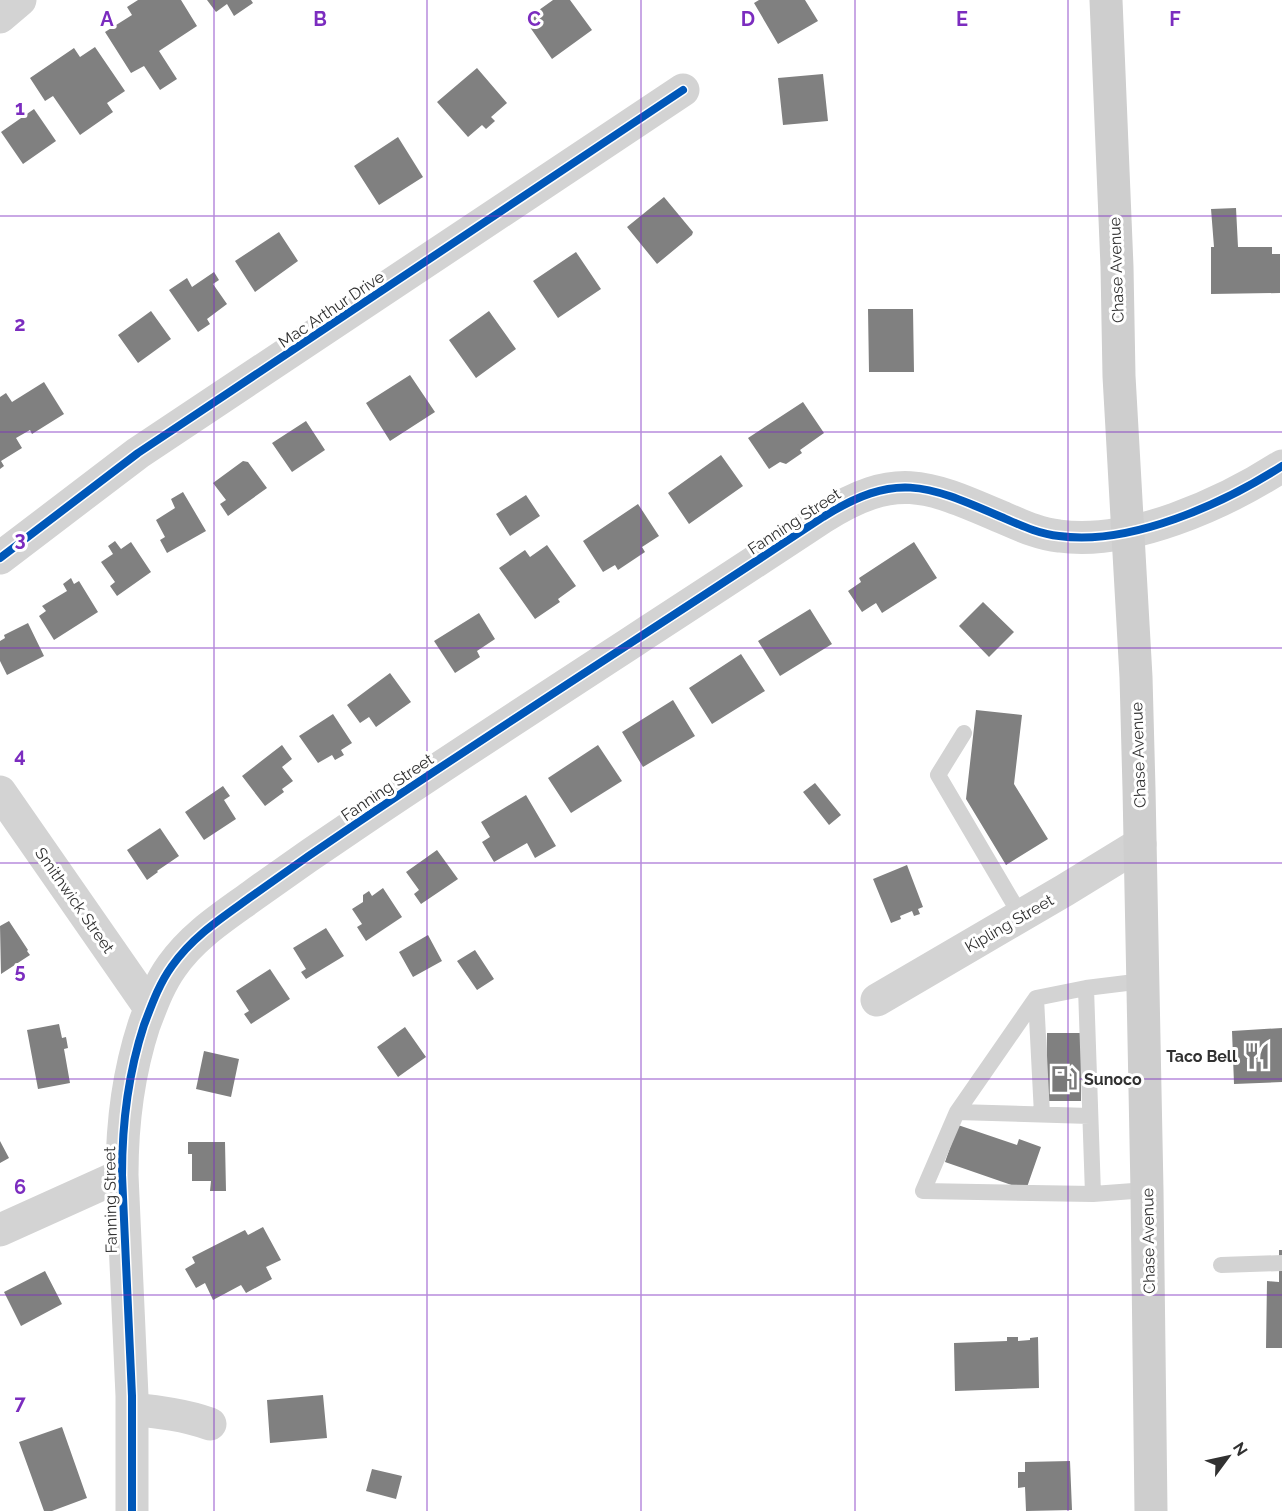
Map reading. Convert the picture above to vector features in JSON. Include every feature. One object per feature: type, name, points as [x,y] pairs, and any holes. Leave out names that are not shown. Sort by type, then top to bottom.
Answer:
[{"type":"main road","name":"Chase Avenue","points":[[1106,0],[1120,398],[1136,688],[1147,1190],[1151,1511]]},
{"type":"street","points":[[0,17],[20,0]]},
{"type":"street","name":"Mac Arthur Drive","points":[[0,558],[138,453],[683,90]]},
{"type":"street","name":"Fanning Street","points":[[132,1511],[132,1409],[122,1175],[126,1100],[135,1058],[156,993],[171,967],[192,942],[209,927],[425,777],[823,517],[869,492],[886,488],[922,488],[956,497],[1045,534],[1083,538],[1104,537],[1128,533],[1183,516],[1255,483],[1282,466]]},
{"type":"street","name":"Smithwick Street","points":[[0,792],[150,1008]]},
{"type":"street","name":"Kipling Street","points":[[877,999],[1140,844]]},
{"type":"street","points":[[0,1230],[122,1175]]},
{"type":"street","points":[[132,1409],[180,1415],[210,1424]]},
{"type":"lane","points":[[964,733],[938,776],[1021,916]]},
{"type":"lane","points":[[1143,981],[1086,988],[1036,998],[957,1112],[923,1191],[1093,1194],[1147,1190]]},
{"type":"lane","points":[[1086,988],[1085,1057],[1093,1194]]},
{"type":"lane","points":[[1036,998],[1043,1055],[1042,1114]]},
{"type":"lane","points":[[957,1112],[1090,1116]]},
{"type":"lane","points":[[1221,1265],[1282,1263]]},
{"type":"building","points":[[138,0],[181,0],[197,26],[159,51],[177,79],[160,90],[144,66],[131,73],[105,32],[132,15],[127,7]]},
{"type":"building","points":[[207,0],[251,0],[253,3],[234,16],[227,4],[216,12]]},
{"type":"building","points":[[553,0],[570,0],[592,30],[552,59],[525,20]]},
{"type":"building","points":[[759,0],[805,0],[818,21],[778,44],[754,3]]},
{"type":"building","points":[[95,47],[125,91],[107,103],[113,112],[80,135],[53,96],[45,101],[30,78],[74,48],[80,57]]},
{"type":"building","points":[[477,68],[507,103],[491,117],[495,121],[486,129],[482,125],[468,137],[437,102]]},
{"type":"building","points":[[823,74],[828,121],[783,125],[778,78]]},
{"type":"building","points":[[34,109],[56,141],[23,164],[1,132]]},
{"type":"building","points":[[398,137],[423,177],[379,205],[354,166]]},
{"type":"building","points":[[664,197],[693,232],[657,264],[627,227]]},
{"type":"building","points":[[1236,208],[1238,247],[1272,247],[1272,254],[1280,254],[1280,293],[1211,294],[1211,247],[1214,247],[1211,209]]},
{"type":"building","points":[[279,232],[298,261],[255,292],[235,261]]},
{"type":"building","points":[[576,252],[601,289],[558,318],[533,281]]},
{"type":"building","points":[[214,272],[219,280],[213,284],[227,304],[207,319],[210,324],[198,332],[169,290],[187,278],[192,287]]},
{"type":"building","points":[[868,309],[913,309],[914,372],[869,372]]},
{"type":"building","points":[[151,311],[171,339],[138,363],[118,335]]},
{"type":"building","points":[[489,311],[516,349],[476,378],[449,340]]},
{"type":"building","points":[[410,375],[435,412],[390,441],[366,403]]},
{"type":"building","points":[[44,382],[64,414],[32,434],[30,430],[16,438],[22,448],[1,461],[4,466],[0,469],[0,397],[6,393],[12,402]]},
{"type":"building","points":[[803,402],[824,433],[800,450],[802,453],[786,464],[780,462],[769,469],[748,438]]},
{"type":"building","points":[[306,421],[325,450],[292,472],[272,443]]},
{"type":"building","points":[[721,455],[743,486],[689,524],[668,493]]},
{"type":"building","points":[[243,461],[248,462],[267,488],[228,516],[220,504],[226,500],[213,483]]},
{"type":"building","points":[[183,492],[206,531],[167,553],[160,540],[165,537],[156,520],[175,508],[171,499]]},
{"type":"building","points":[[526,495],[540,516],[510,536],[496,514]]},
{"type":"building","points":[[638,504],[659,536],[642,547],[645,552],[618,570],[615,565],[603,572],[583,541]]},
{"type":"building","points":[[115,541],[121,549],[131,542],[151,572],[117,596],[110,586],[115,582],[101,562],[113,554],[108,546]]},
{"type":"building","points":[[914,542],[937,578],[882,613],[876,603],[862,612],[848,591],[861,582],[859,578]]},
{"type":"building","points":[[547,545],[576,586],[558,599],[560,602],[535,619],[499,568],[525,550],[530,557]]},
{"type":"building","points":[[71,578],[74,584],[79,581],[98,612],[54,640],[39,616],[46,611],[42,606],[67,591],[63,584]]},
{"type":"building","points":[[983,602],[1014,632],[989,657],[959,626]]},
{"type":"building","points":[[810,609],[832,644],[780,676],[758,641]]},
{"type":"building","points":[[479,613],[495,639],[477,651],[480,657],[455,673],[434,641]]},
{"type":"building","points":[[28,623],[44,656],[7,675],[0,661],[0,641],[5,638],[4,635]]},
{"type":"building","points":[[741,654],[765,691],[712,724],[689,688]]},
{"type":"building","points":[[390,673],[411,702],[376,727],[369,717],[360,723],[347,705]]},
{"type":"building","points":[[673,700],[695,736],[643,767],[622,732]]},
{"type":"building","points":[[976,710],[1022,715],[1014,784],[1048,839],[1006,865],[966,799]]},
{"type":"building","points":[[333,714],[352,743],[341,750],[344,755],[335,760],[332,755],[318,763],[299,736]]},
{"type":"building","points":[[282,745],[292,759],[282,767],[293,781],[282,789],[284,792],[265,806],[242,776]]},
{"type":"building","points":[[598,745],[622,781],[571,813],[548,778]]},
{"type":"building","points":[[815,783],[841,815],[829,825],[803,792]]},
{"type":"building","points":[[223,786],[230,796],[224,800],[236,819],[204,840],[185,812]]},
{"type":"building","points":[[526,795],[556,846],[535,858],[527,843],[494,862],[482,842],[490,837],[481,822]]},
{"type":"building","points":[[160,828],[179,856],[147,880],[127,850]]},
{"type":"building","points":[[437,850],[458,879],[421,904],[414,894],[419,890],[406,872]]},
{"type":"building","points":[[907,865],[923,907],[918,909],[920,914],[914,916],[912,911],[891,923],[873,879]]},
{"type":"building","points":[[383,888],[402,917],[366,941],[357,927],[362,924],[352,909],[363,902],[363,895],[369,891],[372,896]]},
{"type":"building","points":[[9,921],[30,955],[1,974],[0,926]]},
{"type":"building","points":[[326,928],[344,956],[306,979],[301,972],[306,969],[293,948]]},
{"type":"building","points":[[428,935],[442,961],[413,977],[399,952]]},
{"type":"building","points":[[475,950],[494,979],[477,990],[457,961]]},
{"type":"building","points":[[270,969],[290,999],[251,1024],[244,1014],[249,1011],[236,991]]},
{"type":"building","points":[[59,1024],[62,1038],[66,1037],[68,1048],[64,1049],[70,1083],[38,1089],[27,1030]]},
{"type":"building","points":[[405,1027],[426,1057],[398,1077],[377,1047]]},
{"type":"building","name":"Taco Bell","points":[[1282,1028],[1282,1082],[1234,1084],[1232,1031]]},
{"type":"building","name":"Sunoco","points":[[1047,1033],[1081,1033],[1081,1101],[1046,1101]]},
{"type":"building","points":[[204,1051],[239,1059],[231,1097],[196,1089]]},
{"type":"building","points":[[958,1125],[1017,1145],[1019,1139],[1041,1147],[1026,1190],[945,1162]]},
{"type":"building","points":[[0,1141],[9,1158],[0,1163]]},
{"type":"building","points":[[188,1142],[225,1142],[226,1191],[210,1191],[211,1181],[192,1181],[192,1154],[188,1154]]},
{"type":"building","points":[[263,1227],[281,1260],[266,1267],[272,1279],[246,1293],[241,1285],[213,1300],[205,1283],[196,1288],[185,1269],[195,1263],[192,1257],[245,1230],[248,1235]]},
{"type":"building","points":[[1279,1250],[1282,1250],[1282,1348],[1266,1348],[1267,1281],[1279,1282]]},
{"type":"building","points":[[45,1271],[62,1304],[21,1326],[4,1292]]},
{"type":"building","points":[[1007,1337],[1018,1337],[1018,1341],[1038,1337],[1039,1388],[955,1391],[954,1343],[1007,1341]]},
{"type":"building","points":[[323,1395],[327,1438],[270,1443],[267,1400]]},
{"type":"building","points":[[62,1427],[87,1498],[52,1511],[44,1511],[19,1442]]},
{"type":"building","points":[[1070,1461],[1072,1510],[1026,1511],[1025,1487],[1018,1488],[1018,1472],[1025,1472],[1025,1462]]},
{"type":"building","points":[[372,1469],[402,1476],[396,1499],[366,1491]]},
{"type":"cycle path","points":[[0,558],[138,453],[683,90]]},
{"type":"cycle path","points":[[132,1511],[132,1396],[122,1175],[123,1137],[130,1081],[144,1025],[163,980],[189,945],[219,919],[346,830],[823,517],[870,493],[891,488],[930,490],[1036,531],[1059,536],[1087,537],[1116,535],[1175,519],[1232,494],[1282,466]]},
{"type":"place","name":"Taco Bell","points":[[1257,1056]]},
{"type":"place","name":"Sunoco","points":[[1064,1079]]}]
